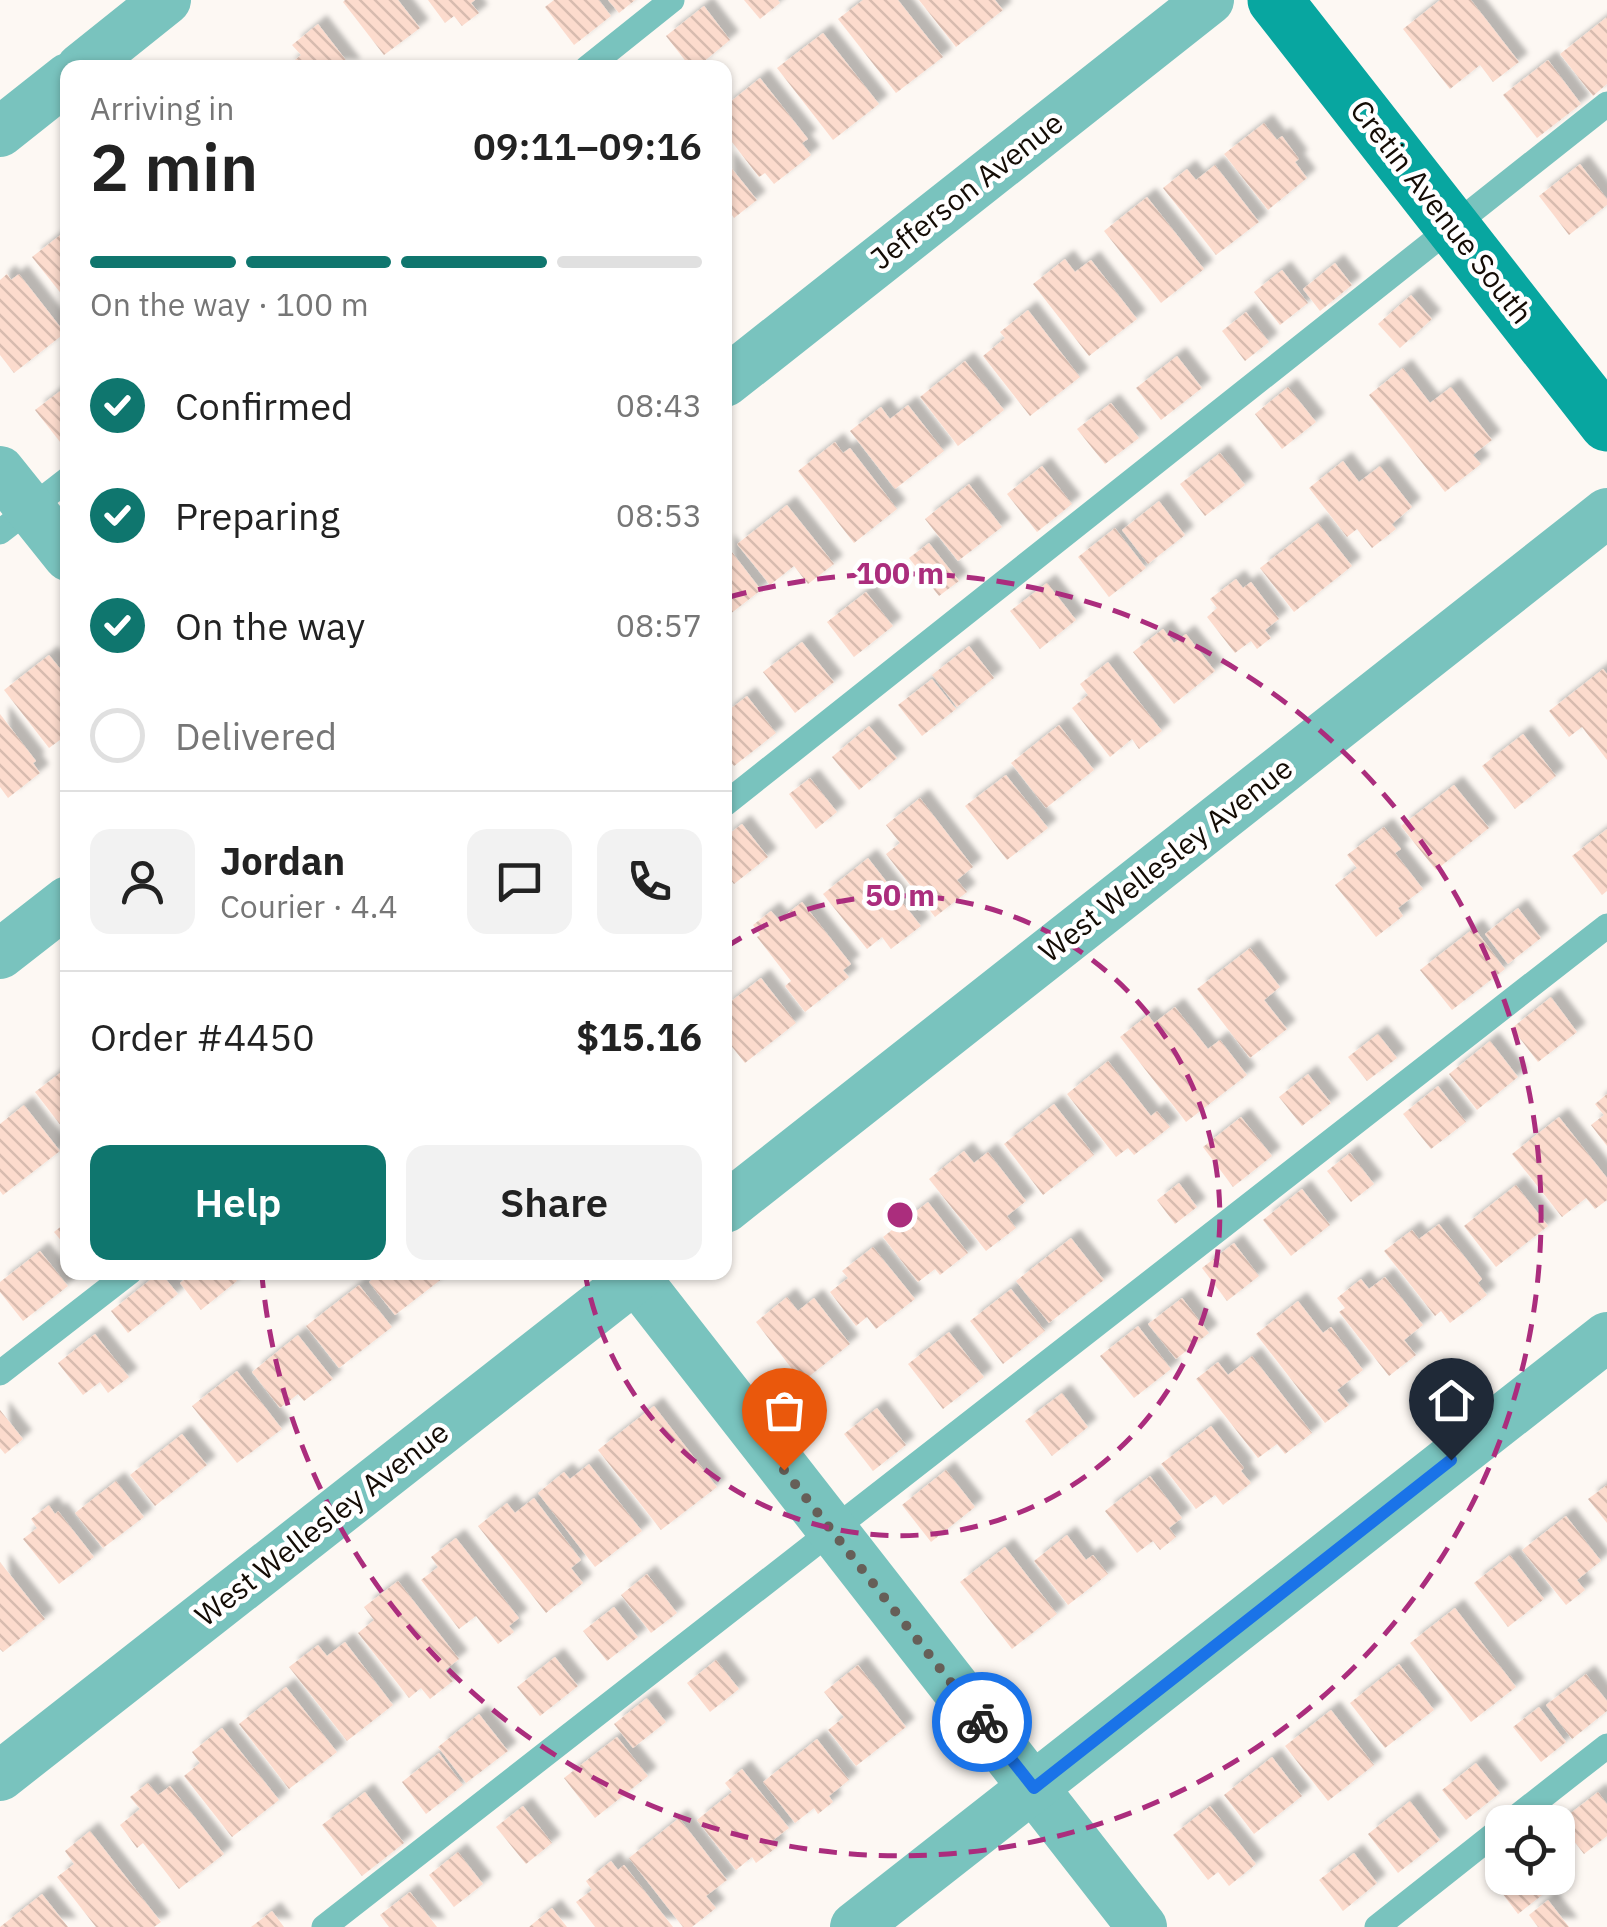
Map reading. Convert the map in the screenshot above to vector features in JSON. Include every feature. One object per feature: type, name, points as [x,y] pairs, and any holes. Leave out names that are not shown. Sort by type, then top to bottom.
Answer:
[{"type":"main road","name":"Cretin Avenue South","points":[[1275,0],[1607,424]]},
{"type":"street","points":[[91,60],[166,0]]},
{"type":"street","name":"Jefferson Avenue","points":[[732,376],[1209,0]]},
{"type":"street","points":[[0,132],[60,84]]},
{"type":"street","points":[[24,498],[60,545]]},
{"type":"street","name":"West Wellesley Avenue","points":[[732,1202],[1607,513]]},
{"type":"street","points":[[0,954],[60,907]]},
{"type":"street","name":"West Wellesley Avenue","points":[[0,1776],[629,1280]]},
{"type":"street","points":[[642,1280],[831,1530],[1142,1927]]},
{"type":"street","points":[[855,1927],[1607,1338]]},
{"type":"lane","points":[[597,60],[672,0]]},
{"type":"lane","points":[[732,798],[1607,104]]},
{"type":"lane","points":[[324,1927],[1607,926]]},
{"type":"lane","points":[[0,1373],[120,1280]]},
{"type":"lane","points":[[1532,1805],[1607,1746]]},
{"type":"lane","points":[[1377,1927],[1485,1841]]},
{"type":"building","points":[[345,0],[398,0],[420,28],[384,55]]},
{"type":"building","points":[[428,0],[475,0],[471,3],[479,13],[462,26],[454,16],[445,23]]},
{"type":"building","points":[[554,0],[599,0],[611,16],[574,45],[545,7]]},
{"type":"building","points":[[608,0],[635,0],[619,13]]},
{"type":"building","points":[[744,0],[778,0],[780,3],[760,19]]},
{"type":"building","points":[[863,0],[898,0],[943,57],[896,93],[838,19]]},
{"type":"building","points":[[919,0],[995,0],[1003,10],[956,47]]},
{"type":"building","points":[[1440,0],[1471,0],[1519,62],[1493,82],[1480,65],[1450,89],[1403,29]]},
{"type":"building","points":[[704,6],[730,40],[706,60],[685,60],[666,36]]},
{"type":"building","points":[[1607,17],[1607,84],[1593,96],[1560,54]]},
{"type":"building","points":[[318,24],[346,60],[295,60],[301,55],[292,45]]},
{"type":"building","points":[[823,33],[879,104],[833,140],[777,68]]},
{"type":"building","points":[[1548,60],[1581,104],[1537,138],[1503,95]]},
{"type":"building","points":[[760,78],[808,139],[802,143],[811,155],[774,184],[765,173],[759,177],[732,142],[732,100]]},
{"type":"building","points":[[1264,123],[1277,140],[1282,136],[1307,178],[1268,210],[1224,154]]},
{"type":"building","points":[[1580,164],[1607,199],[1607,205],[1569,235],[1539,196]]},
{"type":"building","points":[[1215,165],[1259,222],[1216,255],[1163,188],[1187,169],[1196,180]]},
{"type":"building","points":[[732,169],[757,200],[734,218],[732,215]]},
{"type":"building","points":[[1147,197],[1204,269],[1161,303],[1104,231]]},
{"type":"building","points":[[60,235],[60,292],[32,257]]},
{"type":"building","points":[[1065,259],[1075,272],[1091,260],[1137,319],[1089,356],[1033,284]]},
{"type":"building","points":[[1335,263],[1352,285],[1320,311],[1303,289]]},
{"type":"building","points":[[1282,270],[1308,303],[1280,325],[1254,292]]},
{"type":"building","points":[[7,274],[11,280],[19,274],[60,327],[60,337],[14,373],[0,355],[0,280]]},
{"type":"building","points":[[1411,295],[1432,319],[1400,348],[1378,324]]},
{"type":"building","points":[[1028,310],[1080,377],[1030,416],[983,356],[1005,338],[1000,332]]},
{"type":"building","points":[[1246,312],[1269,342],[1245,361],[1222,331]]},
{"type":"building","points":[[1177,356],[1202,388],[1161,420],[1136,388]]},
{"type":"building","points":[[965,361],[1004,410],[958,446],[920,397]]},
{"type":"building","points":[[1403,368],[1430,403],[1451,387],[1492,440],[1473,455],[1481,464],[1445,492],[1369,395]]},
{"type":"building","points":[[1288,387],[1316,422],[1282,449],[1255,414]]},
{"type":"building","points":[[60,391],[60,442],[35,410]]},
{"type":"building","points":[[1111,403],[1139,438],[1105,464],[1077,429]]},
{"type":"building","points":[[908,405],[944,451],[895,489],[850,431],[881,407],[890,419]]},
{"type":"building","points":[[835,442],[843,453],[850,448],[897,509],[854,543],[798,471]]},
{"type":"building","points":[[1220,453],[1245,485],[1205,516],[1180,484]]},
{"type":"building","points":[[1343,461],[1359,482],[1380,466],[1412,507],[1392,524],[1396,529],[1372,548],[1357,529],[1347,537],[1309,488]]},
{"type":"building","points":[[1042,466],[1072,504],[1037,532],[1007,494]]},
{"type":"building","points":[[969,484],[1002,527],[958,561],[925,519]]},
{"type":"building","points":[[1159,501],[1185,535],[1148,564],[1122,530]]},
{"type":"building","points":[[787,505],[834,564],[808,584],[794,566],[770,585],[737,544]]},
{"type":"building","points":[[1318,523],[1352,566],[1294,612],[1260,568]]},
{"type":"building","points":[[1115,528],[1146,568],[1109,597],[1078,557]]},
{"type":"building","points":[[929,543],[959,581],[939,596],[909,558]]},
{"type":"building","points":[[732,552],[761,590],[732,613]]},
{"type":"building","points":[[1236,579],[1243,588],[1251,582],[1279,619],[1265,630],[1271,638],[1257,649],[1251,641],[1235,653],[1207,617],[1217,608],[1210,599]]},
{"type":"building","points":[[1047,583],[1076,620],[1040,649],[1010,611]]},
{"type":"building","points":[[866,592],[893,626],[854,657],[827,622]]},
{"type":"building","points":[[1163,629],[1174,643],[1186,634],[1215,671],[1174,704],[1133,652]]},
{"type":"building","points":[[802,642],[834,682],[795,713],[763,672]]},
{"type":"building","points":[[969,646],[994,678],[957,707],[932,675]]},
{"type":"building","points":[[49,655],[60,668],[60,740],[49,748],[4,690]]},
{"type":"building","points":[[1108,662],[1162,731],[1139,749],[1132,739],[1110,757],[1072,708],[1088,695],[1080,684]]},
{"type":"building","points":[[1603,669],[1607,674],[1607,760],[1582,727],[1569,737],[1549,711]]},
{"type":"building","points":[[932,679],[956,709],[922,736],[898,705]]},
{"type":"building","points":[[747,696],[776,733],[734,766],[732,763],[732,708]]},
{"type":"building","points":[[0,714],[36,761],[33,763],[40,773],[8,798],[0,787]]},
{"type":"building","points":[[1059,725],[1094,770],[1046,808],[1011,763]]},
{"type":"building","points":[[869,726],[897,758],[859,790],[832,757]]},
{"type":"building","points":[[1523,734],[1556,776],[1515,809],[1482,766]]},
{"type":"building","points":[[1006,775],[1048,828],[1007,860],[965,806]]},
{"type":"building","points":[[810,778],[837,812],[816,829],[789,794]]},
{"type":"building","points":[[1454,785],[1489,828],[1436,870],[1401,826]]},
{"type":"building","points":[[920,798],[973,867],[957,880],[967,892],[935,917],[886,854],[900,843],[886,825]]},
{"type":"building","points":[[742,824],[768,857],[734,884],[732,882],[732,832]]},
{"type":"building","points":[[1384,827],[1401,849],[1395,853],[1423,889],[1398,908],[1403,916],[1376,937],[1335,885],[1357,868],[1347,855]]},
{"type":"building","points":[[1607,829],[1607,891],[1602,895],[1572,856]]},
{"type":"building","points":[[868,858],[921,926],[891,949],[882,937],[867,949],[823,894]]},
{"type":"building","points":[[802,902],[851,964],[843,970],[849,977],[805,1012],[785,986],[791,981],[757,937],[760,935],[753,925],[771,911],[779,920]]},
{"type":"building","points":[[1518,908],[1541,938],[1508,964],[1485,934]]},
{"type":"building","points":[[1474,928],[1505,969],[1452,1010],[1420,970]]},
{"type":"building","points":[[1250,948],[1280,987],[1264,1000],[1287,1029],[1250,1058],[1197,989]]},
{"type":"building","points":[[761,978],[796,1023],[745,1063],[732,1047],[732,1001]]},
{"type":"building","points":[[1551,997],[1577,1032],[1538,1062],[1512,1028]]},
{"type":"building","points":[[1175,1007],[1208,1049],[1220,1040],[1247,1075],[1186,1122],[1120,1037],[1148,1015],[1154,1023]]},
{"type":"building","points":[[1378,1034],[1397,1058],[1367,1081],[1348,1057]]},
{"type":"building","points":[[1490,1041],[1518,1077],[1477,1110],[1449,1074]]},
{"type":"building","points":[[1108,1061],[1151,1116],[1157,1111],[1170,1127],[1134,1155],[1128,1148],[1116,1157],[1067,1094]]},
{"type":"building","points":[[60,1073],[60,1124],[35,1092]]},
{"type":"building","points":[[1308,1074],[1331,1103],[1302,1126],[1279,1097]]},
{"type":"building","points":[[1438,1086],[1466,1122],[1431,1149],[1403,1114]]},
{"type":"building","points":[[1607,1094],[1607,1146],[1591,1125],[1604,1115],[1595,1104]]},
{"type":"building","points":[[1054,1104],[1094,1155],[1043,1195],[1004,1144]]},
{"type":"building","points":[[24,1105],[60,1151],[3,1195],[0,1124]]},
{"type":"building","points":[[1241,1117],[1272,1156],[1233,1187],[1203,1147]]},
{"type":"building","points":[[1559,1117],[1607,1178],[1607,1200],[1595,1209],[1586,1198],[1562,1217],[1512,1154]]},
{"type":"building","points":[[964,1151],[974,1163],[988,1152],[1026,1201],[1007,1216],[1016,1228],[986,1251],[929,1179]]},
{"type":"building","points":[[1350,1153],[1374,1184],[1351,1202],[1327,1171]]},
{"type":"building","points":[[1179,1183],[1197,1207],[1175,1224],[1157,1200]]},
{"type":"building","points":[[1516,1185],[1548,1226],[1496,1267],[1464,1226]]},
{"type":"building","points":[[1302,1189],[1330,1225],[1291,1256],[1263,1220]]},
{"type":"building","points":[[928,1202],[968,1253],[940,1275],[935,1269],[918,1282],[883,1237]]},
{"type":"building","points":[[1439,1224],[1482,1279],[1478,1283],[1487,1295],[1450,1323],[1441,1311],[1435,1316],[1384,1251],[1412,1230],[1419,1239]]},
{"type":"building","points":[[1071,1238],[1104,1280],[1049,1323],[1016,1281]]},
{"type":"building","points":[[1234,1243],[1259,1276],[1227,1301],[1202,1268]]},
{"type":"building","points":[[873,1247],[915,1299],[876,1329],[867,1317],[856,1326],[830,1292],[848,1278],[842,1271]]},
{"type":"building","points":[[40,1251],[68,1286],[23,1321],[0,1292],[0,1282]]},
{"type":"building","points":[[1385,1277],[1423,1325],[1404,1340],[1416,1355],[1389,1376],[1339,1312],[1345,1308],[1337,1298],[1361,1279],[1369,1289]]},
{"type":"building","points":[[150,1280],[167,1280],[178,1294],[128,1333],[111,1311]]},
{"type":"building","points":[[184,1280],[237,1281],[201,1310],[180,1283]]},
{"type":"building","points":[[371,1280],[440,1280],[395,1315],[369,1282]]},
{"type":"building","points":[[359,1285],[392,1327],[339,1368],[306,1326]]},
{"type":"building","points":[[1011,1289],[1045,1331],[1003,1364],[970,1321]]},
{"type":"building","points":[[787,1297],[798,1311],[814,1298],[850,1344],[802,1382],[756,1322]]},
{"type":"building","points":[[1182,1298],[1209,1333],[1176,1359],[1148,1324]]},
{"type":"building","points":[[1298,1301],[1323,1333],[1331,1327],[1363,1370],[1337,1390],[1349,1405],[1325,1423],[1256,1334]]},
{"type":"building","points":[[1138,1326],[1171,1369],[1134,1398],[1100,1356]]},
{"type":"building","points":[[949,1332],[984,1377],[943,1409],[908,1364]]},
{"type":"building","points":[[95,1334],[129,1377],[108,1393],[100,1382],[83,1395],[58,1363]]},
{"type":"building","points":[[298,1335],[333,1379],[304,1401],[298,1394],[280,1408],[252,1372]]},
{"type":"building","points":[[1252,1356],[1312,1433],[1285,1454],[1277,1444],[1258,1458],[1196,1379],[1218,1362],[1228,1375]]},
{"type":"building","points":[[237,1371],[282,1429],[237,1463],[192,1406]]},
{"type":"building","points":[[1062,1393],[1088,1427],[1052,1456],[1025,1421]]},
{"type":"building","points":[[654,1406],[717,1487],[661,1530],[598,1450]]},
{"type":"building","points":[[877,1408],[906,1445],[873,1471],[844,1434]]},
{"type":"building","points":[[0,1410],[23,1439],[5,1454],[0,1448]]},
{"type":"building","points":[[1211,1426],[1251,1483],[1223,1505],[1215,1495],[1196,1509],[1161,1464]]},
{"type":"building","points":[[182,1434],[207,1465],[155,1506],[130,1475]]},
{"type":"building","points":[[589,1464],[642,1531],[595,1567],[538,1493],[564,1472],[570,1479]]},
{"type":"building","points":[[946,1470],[975,1507],[931,1542],[902,1505]]},
{"type":"building","points":[[1150,1476],[1182,1518],[1169,1528],[1176,1537],[1160,1550],[1153,1541],[1137,1553],[1105,1511]]},
{"type":"building","points":[[116,1481],[144,1517],[103,1548],[75,1513]]},
{"type":"building","points":[[1607,1485],[1607,1523],[1588,1499]]},
{"type":"building","points":[[534,1498],[581,1560],[571,1568],[583,1583],[546,1613],[478,1526],[507,1503],[515,1513]]},
{"type":"building","points":[[49,1505],[94,1557],[59,1584],[23,1539],[37,1528],[31,1519]]},
{"type":"building","points":[[1566,1516],[1601,1561],[1577,1580],[1585,1590],[1566,1605],[1522,1550]]},
{"type":"building","points":[[1067,1535],[1086,1560],[1093,1555],[1108,1574],[1068,1605],[1034,1561]]},
{"type":"building","points":[[456,1538],[519,1618],[509,1626],[514,1632],[498,1644],[476,1616],[459,1629],[421,1580],[438,1567],[431,1557]]},
{"type":"building","points":[[1005,1547],[1057,1614],[1012,1649],[960,1582]]},
{"type":"building","points":[[1510,1555],[1544,1599],[1508,1627],[1474,1583]]},
{"type":"building","points":[[0,1562],[45,1619],[3,1652],[0,1649]]},
{"type":"building","points":[[647,1574],[677,1613],[651,1633],[621,1595]]},
{"type":"building","points":[[398,1581],[459,1659],[445,1670],[453,1681],[430,1699],[421,1688],[409,1698],[358,1633],[374,1620],[364,1607]]},
{"type":"building","points":[[614,1607],[638,1637],[607,1661],[583,1631]]},
{"type":"building","points":[[1455,1608],[1516,1687],[1471,1722],[1410,1643]]},
{"type":"building","points":[[345,1642],[393,1705],[347,1741],[289,1667],[318,1645],[327,1656]]},
{"type":"building","points":[[555,1657],[578,1686],[540,1716],[517,1687]]},
{"type":"building","points":[[716,1660],[739,1689],[710,1712],[687,1683]]},
{"type":"building","points":[[1399,1664],[1434,1710],[1385,1748],[1350,1703]]},
{"type":"building","points":[[858,1665],[906,1727],[856,1766],[828,1730],[844,1717],[824,1692]]},
{"type":"building","points":[[1586,1674],[1607,1701],[1607,1711],[1572,1739],[1546,1705]]},
{"type":"building","points":[[286,1687],[337,1752],[289,1789],[239,1724]]},
{"type":"building","points":[[647,1698],[666,1722],[633,1748],[614,1724]]},
{"type":"building","points":[[1539,1707],[1566,1742],[1541,1762],[1513,1727]]},
{"type":"building","points":[[1331,1710],[1374,1765],[1328,1801],[1285,1746]]},
{"type":"building","points":[[479,1714],[508,1751],[466,1783],[438,1747]]},
{"type":"building","points":[[222,1728],[279,1800],[232,1837],[184,1776],[200,1763],[192,1752]]},
{"type":"building","points":[[617,1737],[648,1776],[595,1818],[564,1778]]},
{"type":"building","points":[[817,1739],[849,1780],[829,1796],[833,1802],[818,1814],[814,1808],[795,1823],[763,1782]]},
{"type":"building","points":[[439,1753],[463,1785],[426,1814],[402,1782]]},
{"type":"building","points":[[1272,1757],[1302,1796],[1254,1834],[1224,1795]]},
{"type":"building","points":[[1476,1763],[1500,1793],[1466,1820],[1442,1790]]},
{"type":"building","points":[[742,1769],[789,1828],[772,1841],[777,1847],[756,1863],[752,1857],[736,1870],[697,1820],[732,1792],[725,1783]]},
{"type":"building","points":[[148,1783],[158,1795],[170,1786],[224,1854],[179,1889],[143,1843],[137,1848],[120,1825],[140,1809],[130,1797]]},
{"type":"building","points":[[365,1792],[404,1843],[362,1876],[322,1825]]},
{"type":"building","points":[[1598,1792],[1607,1804],[1607,1836],[1584,1854],[1575,1842],[1575,1810]]},
{"type":"building","points":[[1410,1801],[1440,1840],[1398,1873],[1368,1834]]},
{"type":"building","points":[[523,1806],[552,1843],[526,1864],[496,1827]]},
{"type":"building","points":[[1210,1806],[1256,1864],[1229,1886],[1218,1872],[1208,1880],[1173,1835]]},
{"type":"building","points":[[679,1818],[727,1880],[706,1896],[716,1908],[692,1927],[683,1927],[629,1858]]},
{"type":"building","points":[[90,1831],[161,1922],[154,1927],[96,1927],[57,1877],[74,1864],[65,1851]]},
{"type":"building","points":[[458,1852],[483,1884],[454,1907],[429,1875]]},
{"type":"building","points":[[1354,1853],[1377,1883],[1343,1911],[1319,1880]]},
{"type":"building","points":[[611,1861],[618,1870],[624,1865],[673,1927],[595,1927],[576,1902],[592,1890],[586,1881]]},
{"type":"building","points":[[410,1892],[437,1927],[389,1927],[380,1915]]},
{"type":"building","points":[[42,1894],[68,1927],[0,1927]]},
{"type":"building","points":[[1504,1895],[1542,1895],[1518,1914]]},
{"type":"building","points":[[1548,1900],[1569,1927],[1538,1927],[1529,1915]]},
{"type":"building","points":[[552,1908],[567,1927],[529,1927]]},
{"type":"building","points":[[272,1911],[284,1927],[251,1927]]},
{"type":"way so far","points":[[784,1470],[982,1722]]},
{"type":"route","points":[[982,1722],[1034,1788],[1451,1460]]}]
